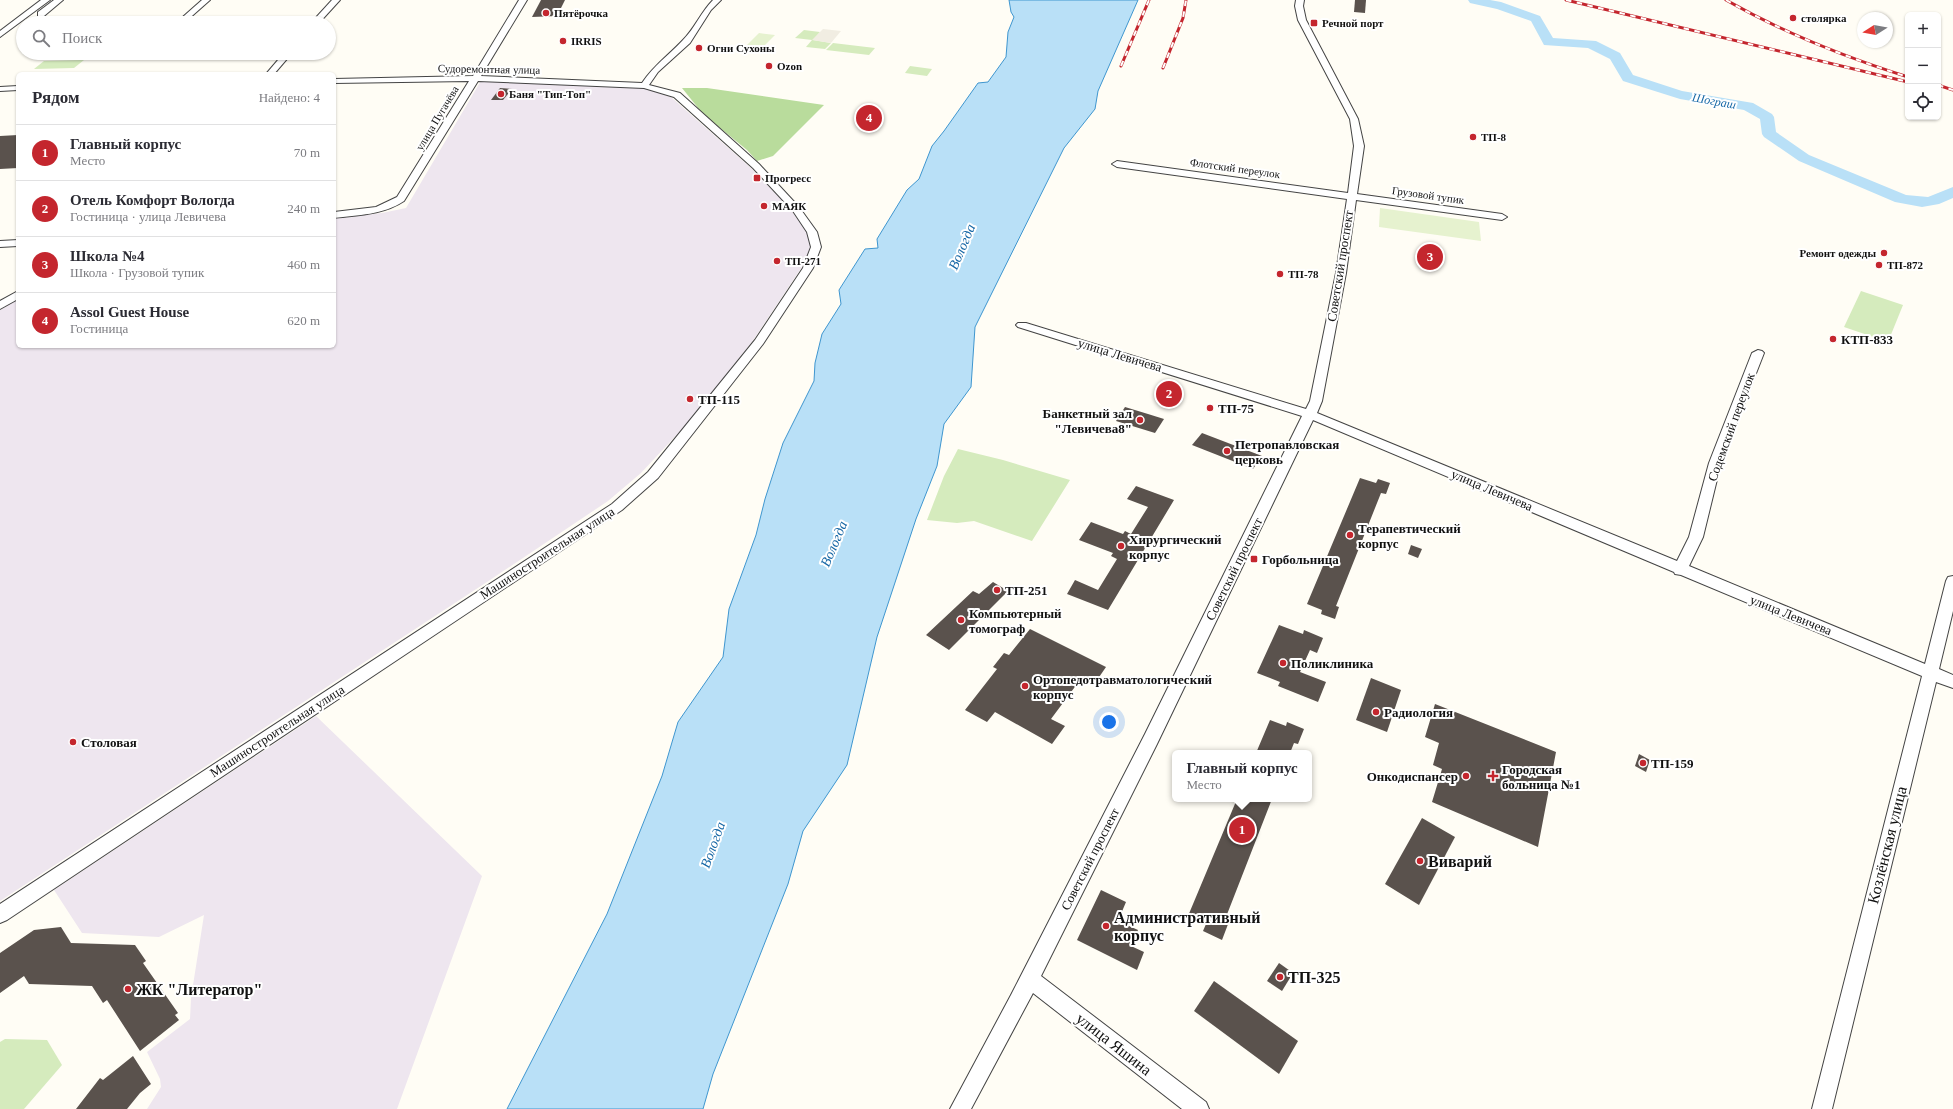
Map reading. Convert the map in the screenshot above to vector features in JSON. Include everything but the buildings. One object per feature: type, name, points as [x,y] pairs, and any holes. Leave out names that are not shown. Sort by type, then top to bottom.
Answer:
[{"type":"street","points":[[32,16],[46,0]]},
{"type":"street","points":[[35,16],[59,0]]},
{"type":"street","points":[[188,16],[206,0]]},
{"type":"street","points":[[321,16],[336,0]]},
{"type":"street","name":"улица Пугачёва","points":[[336,215],[381,209],[393,206],[402,199],[523,0]]},
{"type":"street","points":[[644,86],[656,70],[686,41],[708,9],[717,0]]},
{"type":"street","name":"Советский проспект","points":[[960,1109],[1029,978],[1167,705],[1264,510],[1316,401],[1341,273],[1359,146],[1354,119],[1302,20],[1299,6],[1300,0]]},
{"type":"street","points":[[3,38],[16,29]]},
{"type":"street","points":[[272,72],[282,60]]},
{"type":"street","name":"Судоремонтная улица","points":[[336,81],[475,78],[644,86]]},
{"type":"street","name":"Машиностроительная улица","points":[[0,914],[617,507],[653,476],[759,342],[808,268],[816,247],[812,232],[796,209],[756,166],[677,95],[664,90],[644,86]]},
{"type":"street","points":[[0,88],[16,88]]},
{"type":"street","name":"Флотский переулок","points":[[1117,164],[1351,196]]},
{"type":"street","name":"Грузовой тупик","points":[[1351,196],[1502,217]]},
{"type":"street","points":[[0,244],[16,243]]},
{"type":"street","points":[[0,306],[16,295]]},
{"type":"street","name":"улица Левичева","points":[[1022,325],[1309,414],[1680,570],[1953,682]]},
{"type":"street","name":"Содемский переулок","points":[[1680,570],[1696,536],[1715,462],[1758,353]]},
{"type":"street","name":"Козлёнская улица","points":[[1822,1109],[1929,672],[1953,581]]},
{"type":"street","name":"улица Яшина","points":[[1029,978],[1199,1109]]},
{"type":"shaded area","points":[[823,29],[841,31],[831,43],[812,40]]},
{"type":"shaded area","points":[[482,79],[643,88],[671,97],[751,168],[791,210],[808,233],[811,247],[802,267],[752,342],[684,427],[641,473],[608,501],[0,901],[0,310],[16,300],[16,348],[336,348],[336,218],[382,213],[406,208]]},
{"type":"shaded area","points":[[316,716],[482,876],[397,1109],[147,1109],[161,1087],[160,1079],[147,1052],[190,1019],[191,998],[204,915],[159,937],[82,933],[54,890]]},
{"type":"green space","points":[[804,30],[820,32],[813,40],[831,43],[825,49],[806,47],[812,40],[795,38]]},
{"type":"green space","points":[[759,33],[775,35],[763,47],[747,45]]},
{"type":"green space","points":[[833,43],[875,48],[869,55],[826,50]]},
{"type":"green space","points":[[84,60],[74,68],[34,69],[44,61]]},
{"type":"green space","points":[[910,66],[932,69],[927,76],[905,73]]},
{"type":"green space","points":[[682,88],[707,88],[824,105],[773,156],[757,161],[747,150],[703,114]]},
{"type":"green space","points":[[1380,208],[1479,222],[1481,241],[1379,227]]},
{"type":"green space","points":[[1861,291],[1903,305],[1888,342],[1844,327]]},
{"type":"green space","points":[[958,449],[1003,460],[1070,480],[1032,541],[974,521],[957,523],[927,520],[944,476]]},
{"type":"green space","points":[[5,1039],[47,1040],[62,1065],[24,1109],[0,1109],[0,1042]]},
{"type":"water","name":"Вологда","points":[[1009,0],[1138,0],[1098,91],[1095,109],[1064,148],[975,327],[971,387],[944,424],[937,466],[916,519],[877,637],[847,765],[803,831],[788,884],[713,1074],[703,1109],[507,1109],[607,914],[662,776],[678,722],[723,657],[729,609],[756,535],[765,499],[783,443],[814,381],[815,363],[822,334],[841,304],[839,290],[865,249],[878,248],[877,239],[907,190],[919,179],[932,146],[978,83],[988,82],[1006,57],[1008,32],[1014,17],[1011,12]]},
{"type":"waterway","name":"Шограш","points":[[1474,0],[1501,6],[1536,19],[1549,42],[1591,44],[1615,56],[1628,78],[1680,95],[1748,106],[1767,117],[1769,134],[1804,158],[1901,199],[1916,202],[1928,202],[1939,199],[1953,192]]},
{"type":"railway","points":[[1121,66],[1149,0]]},
{"type":"railway","points":[[1163,68],[1183,18],[1186,0]]},
{"type":"railway","points":[[1566,0],[1905,81]]},
{"type":"railway","points":[[1726,0],[1792,34],[1861,61],[1905,76]]},
{"type":"railway","points":[[1941,86],[1953,90]]},
{"type":"place","name":"Пятёрочка","points":[[546,13]]},
{"type":"place","name":"столярка","points":[[1793,18]]},
{"type":"place","name":"Речной порт","points":[[1314,23]]},
{"type":"place","name":"IRRIS","points":[[563,41]]},
{"type":"place","name":"Огни Сухоны","points":[[699,48]]},
{"type":"place","name":"Ozon","points":[[769,66]]},
{"type":"place","name":"Баня \"Тип-Топ\"","points":[[501,94]]},
{"type":"place","name":"Assol Guest House","points":[[869,118]]},
{"type":"place","name":"ТП-8","points":[[1473,137]]},
{"type":"place","name":"Прогресс","points":[[757,178]]},
{"type":"place","name":"МАЯК","points":[[764,206]]},
{"type":"place","name":"Ремонт одежды","points":[[1884,253]]},
{"type":"place","name":"Школа №4","points":[[1430,257]]},
{"type":"place","name":"ТП-271","points":[[777,261]]},
{"type":"place","name":"ТП-872","points":[[1879,265]]},
{"type":"place","name":"ТП-78","points":[[1280,274]]},
{"type":"place","name":"КТП-833","points":[[1833,339]]},
{"type":"place","name":"Отель Комфорт Вологда","points":[[1169,394]]},
{"type":"place","name":"ТП-115","points":[[690,399]]},
{"type":"place","name":"ТП-75","points":[[1210,408]]},
{"type":"place","name":"Банкетный зал \"Левичева8\"","points":[[1140,420]]},
{"type":"place","name":"Петропавловская церковь","points":[[1227,451]]},
{"type":"place","name":"Терапевтический корпус","points":[[1350,535]]},
{"type":"place","name":"Хирургический корпус","points":[[1121,546]]},
{"type":"place","name":"Горбольница","points":[[1254,559]]},
{"type":"place","name":"ТП-251","points":[[997,590]]},
{"type":"place","name":"Компьютерный томограф","points":[[961,620]]},
{"type":"place","name":"Поликлиника","points":[[1283,663]]},
{"type":"place","name":"Ортопедотравматологический корпус","points":[[1025,686]]},
{"type":"place","name":"Радиология","points":[[1376,712]]},
{"type":"place","name":"Столовая","points":[[73,742]]},
{"type":"place","name":"ТП-159","points":[[1643,763]]},
{"type":"place","name":"Онкодиспансер","points":[[1466,776]]},
{"type":"place","name":"Городская больница №1","points":[[1493,776]]},
{"type":"place","name":"Главный корпус","points":[[1242,830]]},
{"type":"place","name":"Виварий","points":[[1420,861]]},
{"type":"place","name":"Административный корпус","points":[[1106,926]]},
{"type":"place","name":"ТП-325","points":[[1280,977]]},
{"type":"place","name":"ЖК \"Литератор\"","points":[[128,989]]}]
